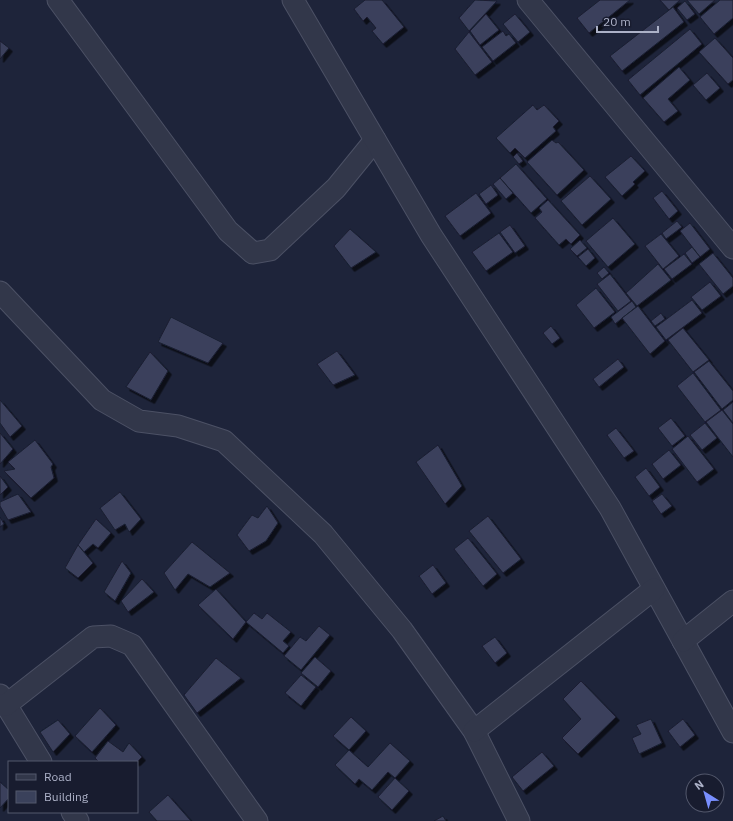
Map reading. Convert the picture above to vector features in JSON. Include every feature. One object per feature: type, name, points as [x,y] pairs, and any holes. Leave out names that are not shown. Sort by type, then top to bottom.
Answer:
[{"type":"street","points":[[58,0],[228,231],[253,253],[270,250],[336,188],[376,140]]},
{"type":"street","points":[[293,0],[432,235],[610,508],[733,732]]},
{"type":"street","points":[[528,0],[733,248]]},
{"type":"street","points":[[0,292],[102,400],[139,421],[178,426],[224,441],[323,534],[402,630],[474,731],[519,821]]},
{"type":"street","points":[[474,731],[654,589]]},
{"type":"street","points":[[683,641],[733,601]]},
{"type":"street","points":[[40,761],[2,701],[93,637],[112,636],[132,645],[257,821]]},
{"type":"building","points":[[365,0],[382,0],[404,27],[383,44],[372,31],[376,28],[367,17],[363,21],[354,9]]},
{"type":"building","points":[[475,0],[497,1],[469,31],[459,18]]},
{"type":"building","points":[[600,0],[630,0],[589,33],[577,18]]},
{"type":"building","points":[[660,0],[680,0],[669,10]]},
{"type":"building","points":[[687,0],[715,0],[699,14]]},
{"type":"building","points":[[720,0],[733,0],[733,18],[714,34],[700,17]]},
{"type":"building","points":[[685,1],[695,14],[687,20],[677,8]]},
{"type":"building","points":[[673,7],[684,22],[622,71],[610,56]]},
{"type":"building","points":[[486,14],[499,30],[480,45],[470,31]]},
{"type":"building","points":[[515,14],[530,32],[518,42],[503,24]]},
{"type":"building","points":[[690,29],[702,44],[640,95],[628,80]]},
{"type":"building","points":[[503,31],[506,36],[509,34],[516,43],[493,61],[482,47]]},
{"type":"building","points":[[469,32],[492,62],[475,75],[455,49]]},
{"type":"building","points":[[715,38],[733,58],[733,80],[728,84],[699,52]]},
{"type":"building","points":[[0,41],[9,48],[0,59]]},
{"type":"building","points":[[679,67],[690,80],[668,99],[678,111],[664,122],[643,98]]},
{"type":"building","points":[[707,73],[720,88],[706,100],[693,85]]},
{"type":"building","points":[[533,105],[537,110],[544,105],[559,121],[553,127],[556,131],[525,158],[515,148],[510,153],[496,138]]},
{"type":"building","points":[[552,140],[556,143],[558,142],[584,170],[557,195],[527,162]]},
{"type":"building","points":[[517,153],[523,161],[519,164],[513,157]]},
{"type":"building","points":[[631,156],[645,171],[633,182],[635,184],[622,196],[605,177]]},
{"type":"building","points":[[516,164],[547,199],[531,213],[500,178]]},
{"type":"building","points":[[590,176],[611,199],[582,225],[561,201]]},
{"type":"building","points":[[500,178],[513,193],[506,199],[493,184]]},
{"type":"building","points":[[491,185],[498,195],[486,204],[479,194]]},
{"type":"building","points":[[662,191],[678,211],[669,219],[653,198]]},
{"type":"building","points":[[476,193],[491,213],[460,236],[445,216]]},
{"type":"building","points":[[548,200],[580,235],[571,244],[566,239],[559,245],[535,218],[542,212],[539,208]]},
{"type":"building","points":[[613,218],[635,244],[608,267],[586,241]]},
{"type":"building","points":[[677,221],[682,227],[666,239],[662,233]]},
{"type":"building","points":[[690,223],[710,249],[700,257],[680,231]]},
{"type":"building","points":[[510,225],[525,246],[515,253],[500,232]]},
{"type":"building","points":[[350,229],[376,252],[351,268],[334,246]]},
{"type":"building","points":[[499,233],[513,252],[486,271],[472,252]]},
{"type":"building","points":[[661,234],[679,256],[663,269],[645,246]]},
{"type":"building","points":[[580,240],[587,248],[577,256],[570,249]]},
{"type":"building","points":[[692,247],[700,257],[692,263],[685,253]]},
{"type":"building","points":[[588,249],[595,258],[586,266],[578,257]]},
{"type":"building","points":[[713,253],[733,278],[733,286],[723,294],[699,264]]},
{"type":"building","points":[[684,254],[692,264],[672,279],[664,269]]},
{"type":"building","points":[[658,264],[671,280],[637,306],[626,293]]},
{"type":"building","points":[[604,267],[609,273],[602,279],[597,273]]},
{"type":"building","points":[[610,274],[631,301],[618,311],[597,284]]},
{"type":"building","points":[[710,282],[721,296],[702,310],[691,297]]},
{"type":"building","points":[[596,288],[615,312],[594,328],[576,305]]},
{"type":"building","points":[[692,300],[702,313],[666,340],[656,327]]},
{"type":"building","points":[[632,301],[636,307],[615,324],[611,317]]},
{"type":"building","points":[[638,306],[665,341],[650,354],[622,318]]},
{"type":"building","points":[[661,313],[665,319],[655,326],[651,321]]},
{"type":"building","points":[[171,317],[223,343],[208,363],[158,342]]},
{"type":"building","points":[[551,326],[560,338],[552,344],[543,333]]},
{"type":"building","points":[[683,328],[709,360],[693,372],[668,340]]},
{"type":"building","points":[[337,351],[355,375],[333,385],[317,364]]},
{"type":"building","points":[[150,352],[168,371],[151,400],[126,387]]},
{"type":"building","points":[[618,359],[624,367],[599,387],[593,379]]},
{"type":"building","points":[[709,361],[733,391],[733,400],[722,409],[694,372]]},
{"type":"building","points":[[693,373],[721,410],[705,422],[677,386]]},
{"type":"building","points":[[0,400],[22,426],[10,437],[0,423]]},
{"type":"building","points":[[733,402],[733,423],[723,410]]},
{"type":"building","points":[[722,410],[733,424],[733,457],[706,422]]},
{"type":"building","points":[[671,418],[685,436],[672,446],[658,428]]},
{"type":"building","points":[[705,423],[717,438],[702,450],[690,435]]},
{"type":"building","points":[[616,428],[634,451],[624,458],[607,435]]},
{"type":"building","points":[[0,433],[13,449],[0,464]]},
{"type":"building","points":[[688,436],[714,469],[697,482],[672,449]]},
{"type":"building","points":[[35,440],[53,464],[51,467],[54,478],[31,498],[4,471],[15,469],[8,462]]},
{"type":"building","points":[[438,445],[462,486],[445,504],[416,462]]},
{"type":"building","points":[[669,450],[681,465],[663,479],[652,464]]},
{"type":"building","points":[[646,468],[660,487],[649,496],[635,477]]},
{"type":"building","points":[[0,476],[8,487],[0,495]]},
{"type":"building","points":[[120,492],[141,519],[129,532],[125,524],[115,530],[100,508]]},
{"type":"building","points":[[18,494],[31,512],[8,520],[0,506],[0,502]]},
{"type":"building","points":[[662,494],[672,506],[661,514],[652,501]]},
{"type":"building","points":[[267,506],[278,523],[266,541],[249,551],[237,535],[252,515],[258,518]]},
{"type":"building","points":[[488,516],[521,559],[503,573],[469,531]]},
{"type":"building","points":[[0,517],[4,524],[0,527]]},
{"type":"building","points":[[96,519],[111,533],[98,548],[93,544],[84,552],[78,545]]},
{"type":"building","points":[[468,538],[497,574],[483,586],[454,549]]},
{"type":"building","points":[[192,542],[230,573],[210,587],[188,574],[175,590],[164,573]]},
{"type":"building","points":[[78,545],[93,563],[78,578],[65,568]]},
{"type":"building","points":[[122,561],[131,573],[115,601],[104,592]]},
{"type":"building","points":[[433,565],[446,583],[432,594],[419,576]]},
{"type":"building","points":[[142,579],[154,592],[128,612],[121,601]]},
{"type":"building","points":[[216,589],[246,622],[233,639],[198,605]]},
{"type":"building","points":[[254,613],[262,619],[267,613],[291,632],[283,641],[289,646],[283,653],[246,622]]},
{"type":"building","points":[[319,626],[330,635],[301,670],[284,656],[300,637],[306,641]]},
{"type":"building","points":[[495,637],[507,653],[495,663],[482,646]]},
{"type":"building","points":[[315,657],[331,671],[318,687],[301,673]]},
{"type":"building","points":[[216,658],[241,678],[197,713],[184,695]]},
{"type":"building","points":[[301,675],[316,687],[301,706],[285,693]]},
{"type":"building","points":[[581,681],[616,717],[578,754],[562,738],[581,719],[563,699]]},
{"type":"building","points":[[100,708],[116,725],[92,752],[75,736]]},
{"type":"building","points":[[351,717],[366,731],[349,750],[333,736]]},
{"type":"building","points":[[651,719],[662,743],[639,754],[632,738],[641,734],[636,725]]},
{"type":"building","points":[[683,719],[695,735],[680,747],[668,731]]},
{"type":"building","points":[[58,720],[70,734],[53,752],[40,732]]},
{"type":"building","points":[[108,741],[123,752],[129,743],[142,757],[138,761],[98,761],[95,758]]},
{"type":"building","points":[[390,743],[410,761],[395,778],[388,772],[372,790],[359,779],[355,784],[335,765],[349,750],[368,767]]},
{"type":"building","points":[[542,752],[554,766],[523,791],[512,777]]},
{"type":"building","points":[[395,778],[409,791],[392,810],[378,797]]},
{"type":"building","points":[[0,782],[8,789],[8,799],[0,808]]},
{"type":"building","points":[[168,795],[191,821],[157,821],[149,812]]},
{"type":"building","points":[[443,816],[446,821],[434,821]]}]
